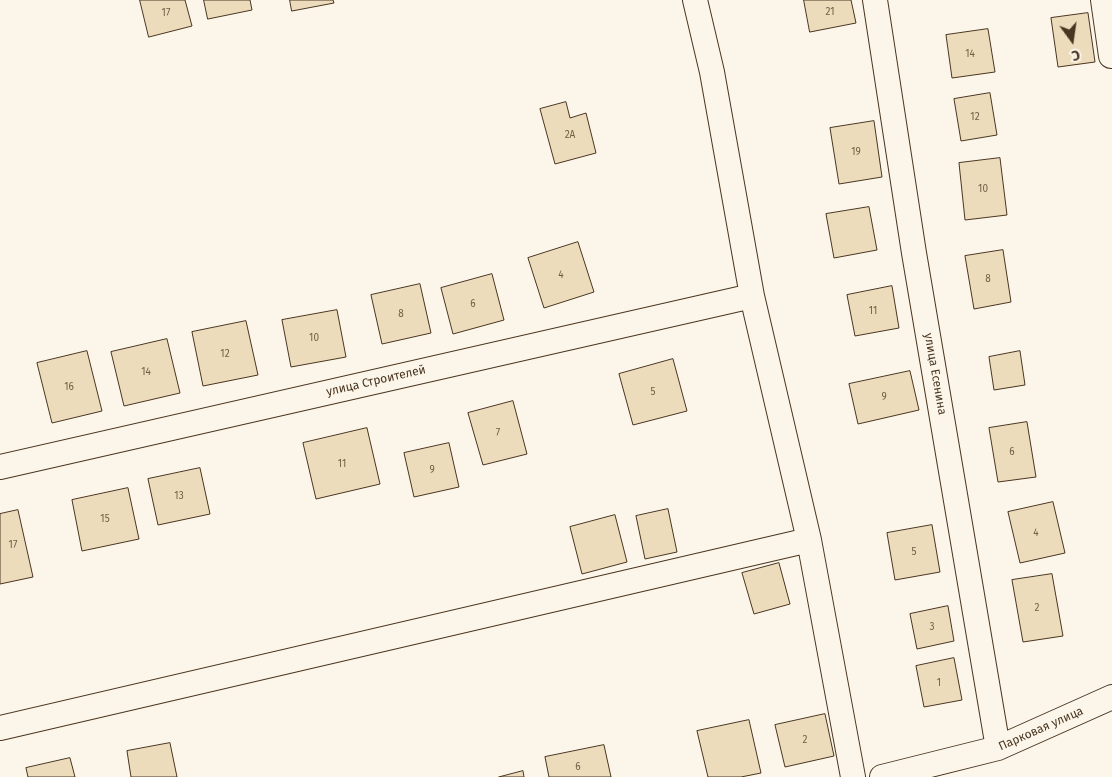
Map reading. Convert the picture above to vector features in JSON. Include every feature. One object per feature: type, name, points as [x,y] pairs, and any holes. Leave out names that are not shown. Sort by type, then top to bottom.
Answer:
[{"type":"street","points":[[695,0],[712,72],[752,296],[809,540],[854,777]]},
{"type":"street","name":"улица Есенина","points":[[875,0],[914,253],[998,748]]},
{"type":"street","points":[[1102,0],[1111,56]]},
{"type":"street","name":"улица Строителей","points":[[0,467],[752,296]]},
{"type":"street","points":[[0,728],[809,540]]},
{"type":"street","name":"Парковая улица","points":[[882,777],[998,748],[1112,697]]},
{"type":"building","points":[[140,0],[185,0],[192,26],[149,37]]},
{"type":"building","points":[[204,0],[250,0],[252,10],[208,19]]},
{"type":"building","points":[[290,0],[333,0],[334,3],[292,11]]},
{"type":"building","points":[[804,0],[851,0],[856,23],[810,32]]},
{"type":"building","points":[[1088,13],[1095,62],[1058,67],[1051,18]]},
{"type":"building","points":[[988,29],[995,72],[952,78],[946,35]]},
{"type":"building","points":[[990,93],[997,135],[961,141],[954,99]]},
{"type":"building","points":[[566,102],[570,118],[586,113],[596,153],[555,164],[540,109]]},
{"type":"building","points":[[874,121],[882,177],[839,184],[830,128]]},
{"type":"building","points":[[1000,158],[1007,215],[965,220],[959,163]]},
{"type":"building","points":[[869,207],[877,250],[834,258],[826,214]]},
{"type":"building","points":[[578,242],[594,292],[544,308],[528,258]]},
{"type":"building","points":[[1003,250],[1011,302],[974,309],[965,256]]},
{"type":"building","points":[[492,274],[504,320],[453,334],[441,288]]},
{"type":"building","points":[[420,284],[431,333],[382,344],[371,295]]},
{"type":"building","points":[[892,286],[899,328],[855,336],[847,295]]},
{"type":"building","points":[[337,310],[346,357],[291,367],[282,320]]},
{"type":"building","points":[[246,321],[258,375],[203,386],[192,332]]},
{"type":"building","points":[[167,339],[180,393],[124,406],[111,352]]},
{"type":"building","points":[[87,351],[102,411],[52,423],[37,363]]},
{"type":"building","points":[[1020,351],[1025,385],[994,390],[989,357]]},
{"type":"building","points":[[673,359],[687,411],[633,425],[619,374]]},
{"type":"building","points":[[910,371],[919,410],[858,424],[849,384]]},
{"type":"building","points":[[513,401],[527,454],[483,465],[468,413]]},
{"type":"building","points":[[1027,422],[1036,477],[998,482],[989,428]]},
{"type":"building","points":[[367,428],[380,484],[316,499],[303,443]]},
{"type":"building","points":[[449,443],[459,487],[414,497],[404,453]]},
{"type":"building","points":[[200,468],[210,514],[158,525],[148,479]]},
{"type":"building","points":[[128,488],[139,539],[82,551],[72,500]]},
{"type":"building","points":[[1053,502],[1065,553],[1020,563],[1008,512]]},
{"type":"building","points":[[668,509],[677,552],[645,559],[636,516]]},
{"type":"building","points":[[18,510],[33,577],[0,584],[0,514]]},
{"type":"building","points":[[615,515],[627,562],[582,574],[570,527]]},
{"type":"building","points":[[932,525],[940,572],[895,580],[887,533]]},
{"type":"building","points":[[779,563],[790,604],[754,614],[742,573]]},
{"type":"building","points":[[1052,574],[1063,636],[1023,642],[1012,580]]},
{"type":"building","points":[[948,606],[954,641],[917,649],[910,614]]},
{"type":"building","points":[[954,658],[962,700],[924,707],[916,666]]},
{"type":"building","points":[[825,714],[834,756],[785,767],[775,725]]},
{"type":"building","points":[[749,720],[761,773],[741,777],[708,777],[697,731]]},
{"type":"building","points":[[170,743],[177,777],[131,777],[127,751]]},
{"type":"building","points":[[604,745],[611,777],[549,777],[545,757]]},
{"type":"building","points":[[70,758],[75,777],[28,777],[26,768]]},
{"type":"building","points":[[523,771],[524,777],[499,777]]}]
